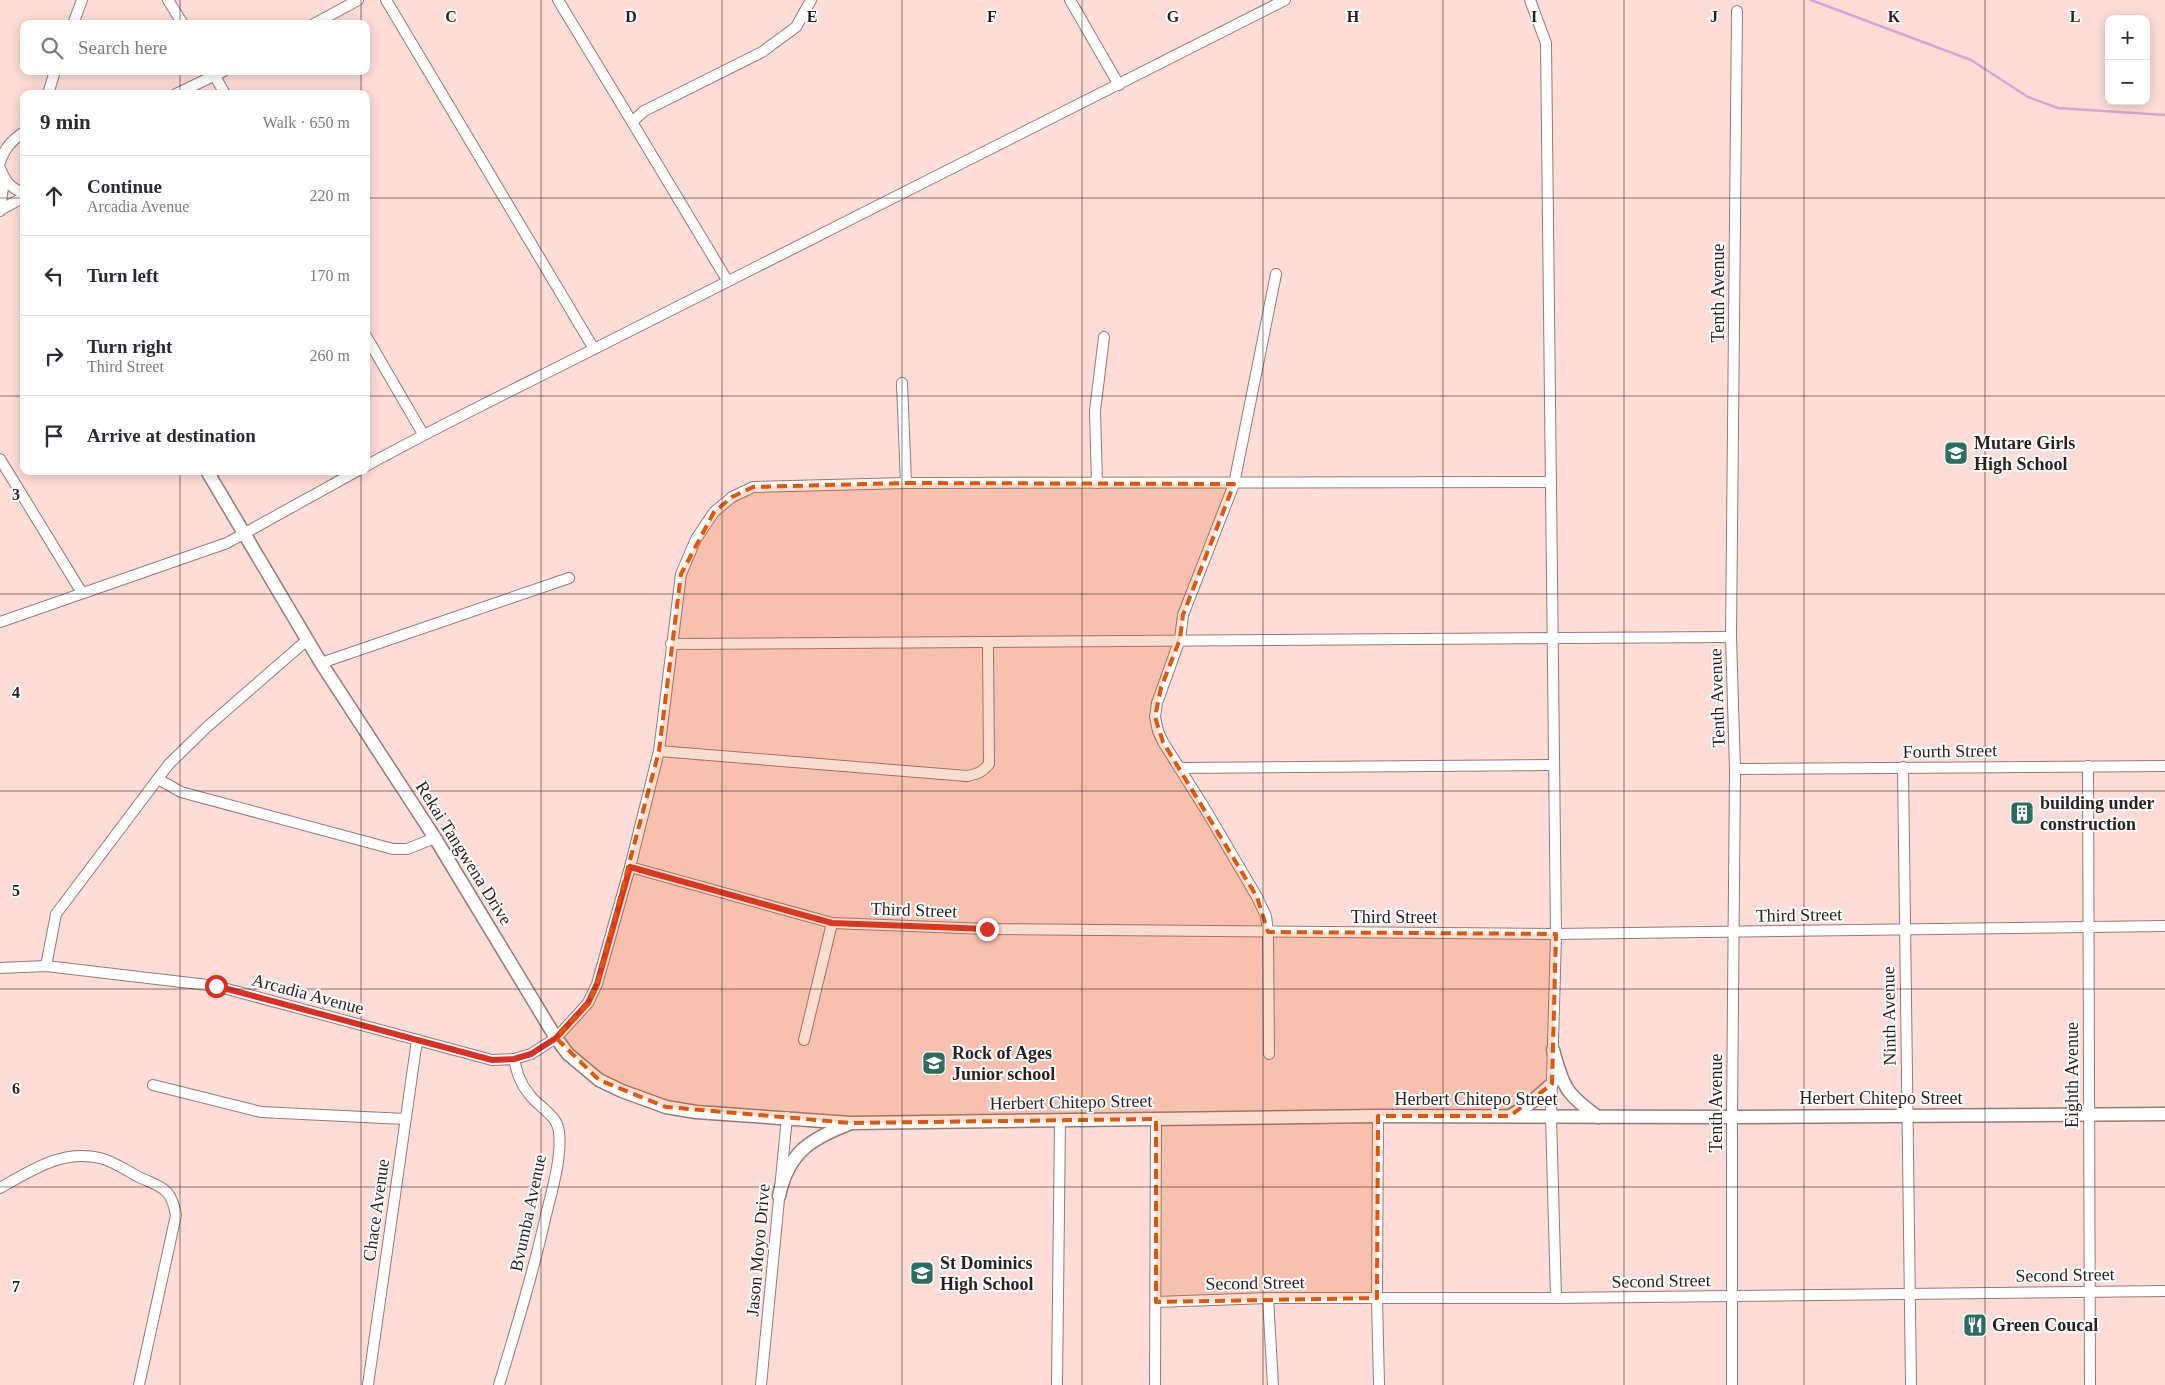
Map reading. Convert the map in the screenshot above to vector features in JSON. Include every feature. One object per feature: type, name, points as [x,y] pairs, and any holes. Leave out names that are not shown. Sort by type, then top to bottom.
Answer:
[{"type":"main road","name":"Rekai Tangwena Drive","points":[[209,475],[322,663],[435,838],[556,1038],[568,1054],[600,1080],[622,1091],[666,1107],[696,1112],[787,1117]]},
{"type":"main road","points":[[1553,1050],[1561,1080],[1567,1091],[1578,1102],[1598,1116]]},
{"type":"main road","points":[[1510,1116],[1535,1100],[1552,1084]]},
{"type":"main road","name":"Herbert Chitepo Street","points":[[787,1117],[851,1123],[1378,1116],[1732,1117],[2165,1114]]},
{"type":"main road","points":[[779,1196],[783,1179],[796,1156],[822,1134],[851,1123]]},
{"type":"street","points":[[74,20],[82,0]]},
{"type":"street","points":[[168,0],[180,20]]},
{"type":"street","points":[[321,20],[358,0]]},
{"type":"street","points":[[386,0],[594,349]]},
{"type":"street","points":[[558,0],[728,280]]},
{"type":"street","points":[[632,122],[644,112],[762,52],[796,27],[811,0]]},
{"type":"street","points":[[1070,0],[1119,85]]},
{"type":"street","points":[[370,464],[423,434],[1285,0]]},
{"type":"street","points":[[1530,0],[1546,43],[1552,765],[1556,934],[1551,1116],[1556,1298]]},
{"type":"street","name":"Tenth Avenue","points":[[1732,1385],[1732,1117],[1736,769],[1732,637],[1737,11]]},
{"type":"street","points":[[49,90],[54,75]]},
{"type":"street","points":[[184,90],[213,75]]},
{"type":"street","points":[[218,75],[223,90]]},
{"type":"street","points":[[0,162],[4,150],[11,141],[20,135]]},
{"type":"street","points":[[0,141],[11,141]]},
{"type":"street","points":[[0,168],[4,179],[12,188],[20,191]]},
{"type":"street","points":[[0,210],[4,179]]},
{"type":"street","points":[[0,210],[20,199]]},
{"type":"street","points":[[1269,1054],[1268,932],[1266,916],[1257,897],[1163,742],[1155,717],[1161,688],[1180,639],[1183,615],[1234,484],[1276,274]]},
{"type":"street","points":[[1097,482],[1095,411],[1104,338]]},
{"type":"street","points":[[370,343],[423,434]]},
{"type":"street","points":[[902,383],[906,483]]},
{"type":"street","points":[[0,460],[82,593]]},
{"type":"street","points":[[0,622],[244,535],[350,475]]},
{"type":"street","points":[[514,1059],[531,1054],[556,1038],[588,1003],[597,984],[630,867],[659,751],[681,574],[696,539],[714,512],[732,498],[753,487],[906,483],[1097,482],[1234,484],[1550,482]]},
{"type":"street","points":[[322,663],[568,578]]},
{"type":"street","points":[[671,644],[1180,639],[1732,637]]},
{"type":"street","points":[[46,966],[51,932],[56,914],[169,764],[207,727],[308,640]]},
{"type":"street","points":[[659,751],[968,776],[978,773],[985,770],[989,764],[988,642]]},
{"type":"street","points":[[1179,768],[1552,765]]},
{"type":"street","name":"Eighth Avenue","points":[[2088,766],[2088,1290],[2090,1385]]},
{"type":"street","name":"Fourth Street","points":[[1736,769],[2165,766]]},
{"type":"street","name":"Ninth Avenue","points":[[1903,767],[1906,1116],[1911,1385]]},
{"type":"street","points":[[158,779],[181,792],[393,849],[407,849],[435,838]]},
{"type":"street","name":"Third Street","points":[[630,867],[832,923],[987,929],[1556,934],[2165,926]]},
{"type":"street","points":[[804,1040],[832,923]]},
{"type":"street","name":"Arcadia Avenue","points":[[0,968],[46,966],[216,986],[492,1060],[514,1059]]},
{"type":"street","name":"Chace Avenue","points":[[368,1385],[417,1040]]},
{"type":"street","name":"Bvumba Avenue","points":[[499,1385],[533,1273],[557,1165],[559,1132],[556,1121],[530,1096],[519,1079],[514,1059]]},
{"type":"street","points":[[153,1085],[261,1112],[405,1120]]},
{"type":"street","points":[[1378,1116],[1376,1298],[1379,1385]]},
{"type":"street","name":"Jason Moyo Drive","points":[[761,1385],[787,1117]]},
{"type":"street","points":[[1156,1119],[1156,1385]]},
{"type":"street","points":[[1057,1385],[1060,1120]]},
{"type":"street","points":[[0,1188],[47,1162],[76,1155],[102,1158],[165,1189],[173,1198],[176,1215],[138,1385]]},
{"type":"street","name":"Second Street","points":[[1156,1302],[1268,1298],[1556,1298],[2088,1290],[2165,1291]]},
{"type":"street","points":[[1268,1298],[1273,1385]]},
{"type":"highlighted area","points":[[906,483],[1234,484],[1183,615],[1180,639],[1161,688],[1155,717],[1163,742],[1257,897],[1268,932],[1556,934],[1552,1084],[1510,1116],[1378,1116],[1377,1298],[1156,1302],[1156,1119],[851,1123],[666,1107],[599,1080],[556,1038],[588,1003],[597,984],[659,751],[681,574],[714,512],[732,497],[753,487]]},
{"type":"waterway","points":[[1811,0],[1971,60],[2028,97],[2058,108],[2165,115]]},
{"type":"place","name":"Mutare Girls High School","points":[[1956,453]]},
{"type":"place","name":"building under construction","points":[[2022,813]]},
{"type":"place","name":"Rock of Ages Junior school","points":[[934,1063]]},
{"type":"place","name":"St Dominics High School","points":[[922,1273]]},
{"type":"place","name":"Green Coucal","points":[[1975,1325]]},
{"type":"route","points":[[216,986],[492,1060],[514,1059],[531,1054],[556,1038],[588,1003],[597,984],[630,867],[832,923],[987,929]]}]
